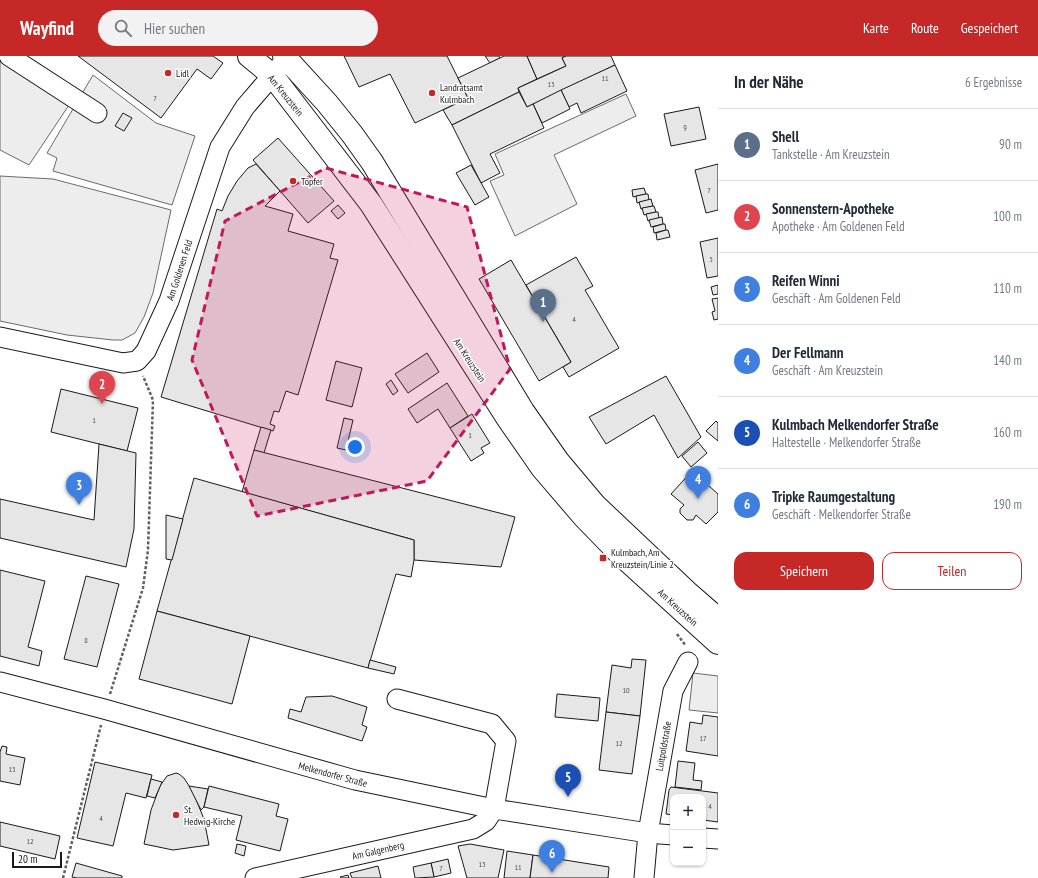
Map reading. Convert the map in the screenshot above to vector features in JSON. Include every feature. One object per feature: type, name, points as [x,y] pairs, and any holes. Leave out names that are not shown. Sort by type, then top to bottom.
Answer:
[{"type":"main road","name":"Am Kreuzstein","points":[[249,56],[272,75],[371,204],[508,419],[542,468],[584,517],[619,553],[718,643]]},
{"type":"main road","name":"Am Kreuzstein","points":[[287,57],[331,108],[372,162],[522,411],[558,460],[595,505],[686,592],[718,619]]},
{"type":"street","points":[[9,56],[97,113]]},
{"type":"street","name":"Am Goldenen Feld","points":[[137,361],[146,351],[169,301],[220,147],[245,107],[287,57]]},
{"type":"street","points":[[0,337],[123,363],[137,361]]},
{"type":"street","name":"Luitpoldstraße","points":[[644,878],[648,833],[673,691],[688,662]]},
{"type":"street","name":"Melkendorfer Straße","points":[[0,682],[104,709],[355,780],[494,809],[648,833],[670,835]]},
{"type":"street","points":[[397,699],[492,724],[506,741],[494,809]]},
{"type":"street","name":"Am Galgenberg","points":[[255,878],[473,829],[486,821],[494,809]]},
{"type":"street","points":[[706,838],[718,839]]},
{"type":"path","points":[[117,675],[143,588],[148,550],[153,400],[137,361]]},
{"type":"path","points":[[63,878],[104,709]]},
{"type":"highlighted area","points":[[326,168],[467,207],[510,369],[427,481],[257,516],[192,360],[225,221]]},
{"type":"shaded area","points":[[0,56],[77,93],[29,165],[0,150]]},
{"type":"shaded area","points":[[93,75],[156,123],[195,136],[172,205],[53,171],[57,158],[47,153]]},
{"type":"shaded area","points":[[626,94],[636,116],[554,155],[577,204],[515,236],[490,181],[504,175],[495,154]]},
{"type":"shaded area","points":[[0,176],[53,179],[171,210],[153,293],[144,317],[135,333],[122,340],[113,340],[67,335],[0,321]]},
{"type":"shaded area","points":[[693,673],[718,676],[718,713],[689,710]]},
{"type":"building","points":[[78,56],[213,56],[223,63],[211,79],[197,69],[161,118]]},
{"type":"building","name":"Landratsamt Kulmbach","points":[[344,56],[447,56],[468,98],[415,123],[390,74],[359,87]]},
{"type":"building","points":[[485,56],[499,56],[500,58],[490,63]]},
{"type":"building","points":[[504,56],[527,56],[537,79],[518,88],[519,92],[452,125],[443,110],[468,98],[458,78]]},
{"type":"building","points":[[527,56],[566,56],[562,58],[566,66],[537,79]]},
{"type":"building","points":[[566,56],[611,56],[615,65],[527,107],[518,88],[566,66],[562,58]]},
{"type":"building","points":[[615,65],[627,91],[581,113],[577,103],[569,107],[561,90]]},
{"type":"building","points":[[561,90],[570,109],[542,123],[533,104]]},
{"type":"building","points":[[519,92],[527,107],[533,104],[544,128],[490,154],[500,173],[481,183],[452,125]]},
{"type":"building","points":[[699,107],[706,139],[671,146],[664,114]]},
{"type":"building","points":[[123,113],[132,118],[124,131],[115,126]]},
{"type":"building","points":[[278,138],[334,201],[308,223],[253,160]]},
{"type":"building","points":[[256,164],[280,191],[265,206],[293,214],[288,231],[334,244],[330,258],[338,260],[298,395],[286,391],[279,412],[274,411],[270,424],[275,426],[273,431],[161,397],[217,209],[222,211],[228,196],[237,181],[248,168]]},
{"type":"building","points":[[718,164],[718,210],[706,213],[695,170]]},
{"type":"building","points":[[471,165],[489,197],[475,205],[456,173]]},
{"type":"building","points":[[644,188],[646,194],[633,197],[632,190]]},
{"type":"building","points":[[648,194],[649,200],[637,203],[636,196]]},
{"type":"building","points":[[651,199],[653,206],[641,209],[639,202]]},
{"type":"building","points":[[338,205],[345,213],[338,219],[331,211]]},
{"type":"building","points":[[654,206],[656,212],[644,215],[642,208]]},
{"type":"building","points":[[658,212],[659,218],[648,221],[646,214]]},
{"type":"building","points":[[662,217],[663,224],[651,227],[649,220]]},
{"type":"building","points":[[665,224],[666,230],[654,233],[653,227]]},
{"type":"building","points":[[668,230],[670,237],[657,240],[656,233]]},
{"type":"building","points":[[718,238],[718,276],[707,278],[700,242]]},
{"type":"building","points":[[576,257],[593,286],[585,290],[619,348],[569,377],[563,367],[571,362],[526,285]]},
{"type":"building","points":[[511,260],[571,362],[539,381],[479,279]]},
{"type":"building","points":[[718,285],[718,294],[713,295],[711,287]]},
{"type":"building","points":[[718,298],[718,319],[714,320],[712,312],[715,311],[712,299]]},
{"type":"building","points":[[427,353],[439,372],[408,393],[395,374]]},
{"type":"building","points":[[336,361],[362,368],[352,407],[326,400]]},
{"type":"building","points":[[666,376],[701,437],[678,458],[654,415],[606,444],[589,417]]},
{"type":"building","points":[[391,380],[398,391],[393,395],[386,384]]},
{"type":"building","points":[[447,383],[468,416],[450,428],[438,409],[417,423],[408,409]]},
{"type":"building","points":[[61,389],[138,408],[127,451],[51,432]]},
{"type":"building","points":[[472,414],[490,443],[481,448],[484,453],[471,461],[450,428]]},
{"type":"building","points":[[344,418],[353,420],[346,450],[337,448]]},
{"type":"building","points":[[716,421],[718,423],[718,441],[706,431]]},
{"type":"building","points":[[261,427],[271,430],[264,453],[254,450]]},
{"type":"building","points":[[698,442],[707,453],[691,467],[682,456]]},
{"type":"building","points":[[99,444],[136,453],[134,529],[126,567],[0,538],[0,499],[94,520]]},
{"type":"building","points":[[254,450],[515,517],[501,567],[414,560],[414,540],[242,492]]},
{"type":"building","points":[[692,471],[718,494],[718,512],[706,524],[696,515],[693,520],[687,520],[680,513],[680,509],[684,505],[671,494]]},
{"type":"building","points":[[194,478],[414,540],[414,560],[411,577],[396,574],[368,668],[157,611]]},
{"type":"building","points":[[166,515],[183,519],[172,560],[166,559]]},
{"type":"building","points":[[0,570],[45,581],[28,647],[42,651],[39,666],[0,656]]},
{"type":"building","points":[[86,576],[119,584],[97,667],[64,659]]},
{"type":"building","points":[[157,611],[250,636],[232,704],[139,679]]},
{"type":"building","points":[[632,659],[646,660],[640,716],[606,712],[612,665],[631,668]]},
{"type":"building","points":[[370,660],[396,667],[394,674],[368,668]]},
{"type":"building","points":[[557,694],[600,698],[598,721],[555,717]]},
{"type":"building","points":[[332,696],[367,707],[362,725],[367,727],[362,741],[288,718],[290,709],[301,712],[306,697]]},
{"type":"building","points":[[606,712],[640,716],[632,774],[599,770]]},
{"type":"building","points":[[703,715],[718,717],[718,756],[686,751],[690,722],[702,724]]},
{"type":"building","points":[[2,746],[7,747],[6,754],[25,758],[20,785],[0,781],[0,752]]},
{"type":"building","points":[[678,761],[695,763],[693,780],[702,781],[701,790],[675,787]]},
{"type":"building","points":[[95,762],[152,775],[146,798],[126,793],[113,846],[77,838]]},
{"type":"building","name":"St. Hedwig-Kirche","points":[[176,773],[184,778],[193,792],[204,819],[209,845],[173,850],[144,844],[151,810],[160,786],[167,776]]},
{"type":"building","points":[[151,779],[162,782],[155,798],[147,796]]},
{"type":"building","points":[[189,786],[208,789],[204,807],[201,810]]},
{"type":"building","points":[[209,786],[279,804],[276,816],[288,819],[280,851],[236,840],[242,816],[204,807]]},
{"type":"building","points":[[671,787],[718,793],[718,822],[706,820],[706,794],[670,794],[670,815],[666,814],[669,790]]},
{"type":"building","points":[[0,822],[60,836],[55,859],[0,846]]},
{"type":"building","points":[[237,844],[246,846],[244,856],[235,853]]},
{"type":"building","points":[[470,844],[504,850],[498,878],[467,878],[458,846]]},
{"type":"building","points":[[507,851],[533,855],[530,878],[504,878]]},
{"type":"building","points":[[533,855],[609,867],[608,878],[530,878]]},
{"type":"building","points":[[448,859],[451,873],[434,877],[431,863]]},
{"type":"building","points":[[76,863],[122,876],[122,878],[72,877]]},
{"type":"building","points":[[431,863],[434,877],[415,878],[413,867]]},
{"type":"building","points":[[378,866],[381,878],[352,878],[350,873]]},
{"type":"building","points":[[348,875],[349,878],[340,877]]},
{"type":"place","name":"Lidl","points":[[168,73]]},
{"type":"place","name":"Landratsamt Kulmbach","points":[[432,93]]},
{"type":"place","name":"Töpfer","points":[[293,181]]},
{"type":"place","name":"Shell","points":[[543,322]]},
{"type":"place","name":"Sonnenstern-Apotheke","points":[[102,404]]},
{"type":"place","name":"Der Fellmann","points":[[698,499]]},
{"type":"place","name":"Reifen Winni","points":[[79,505]]},
{"type":"place","name":"Kulmbach, Am Kreuzstein/Linie 2","points":[[603,558]]},
{"type":"place","name":"Kulmbach Melkendorfer Straße","points":[[568,797]]},
{"type":"place","name":"St. Hedwig-Kirche","points":[[176,815]]},
{"type":"place","name":"Tripke Raumgestaltung","points":[[552,873]]}]
